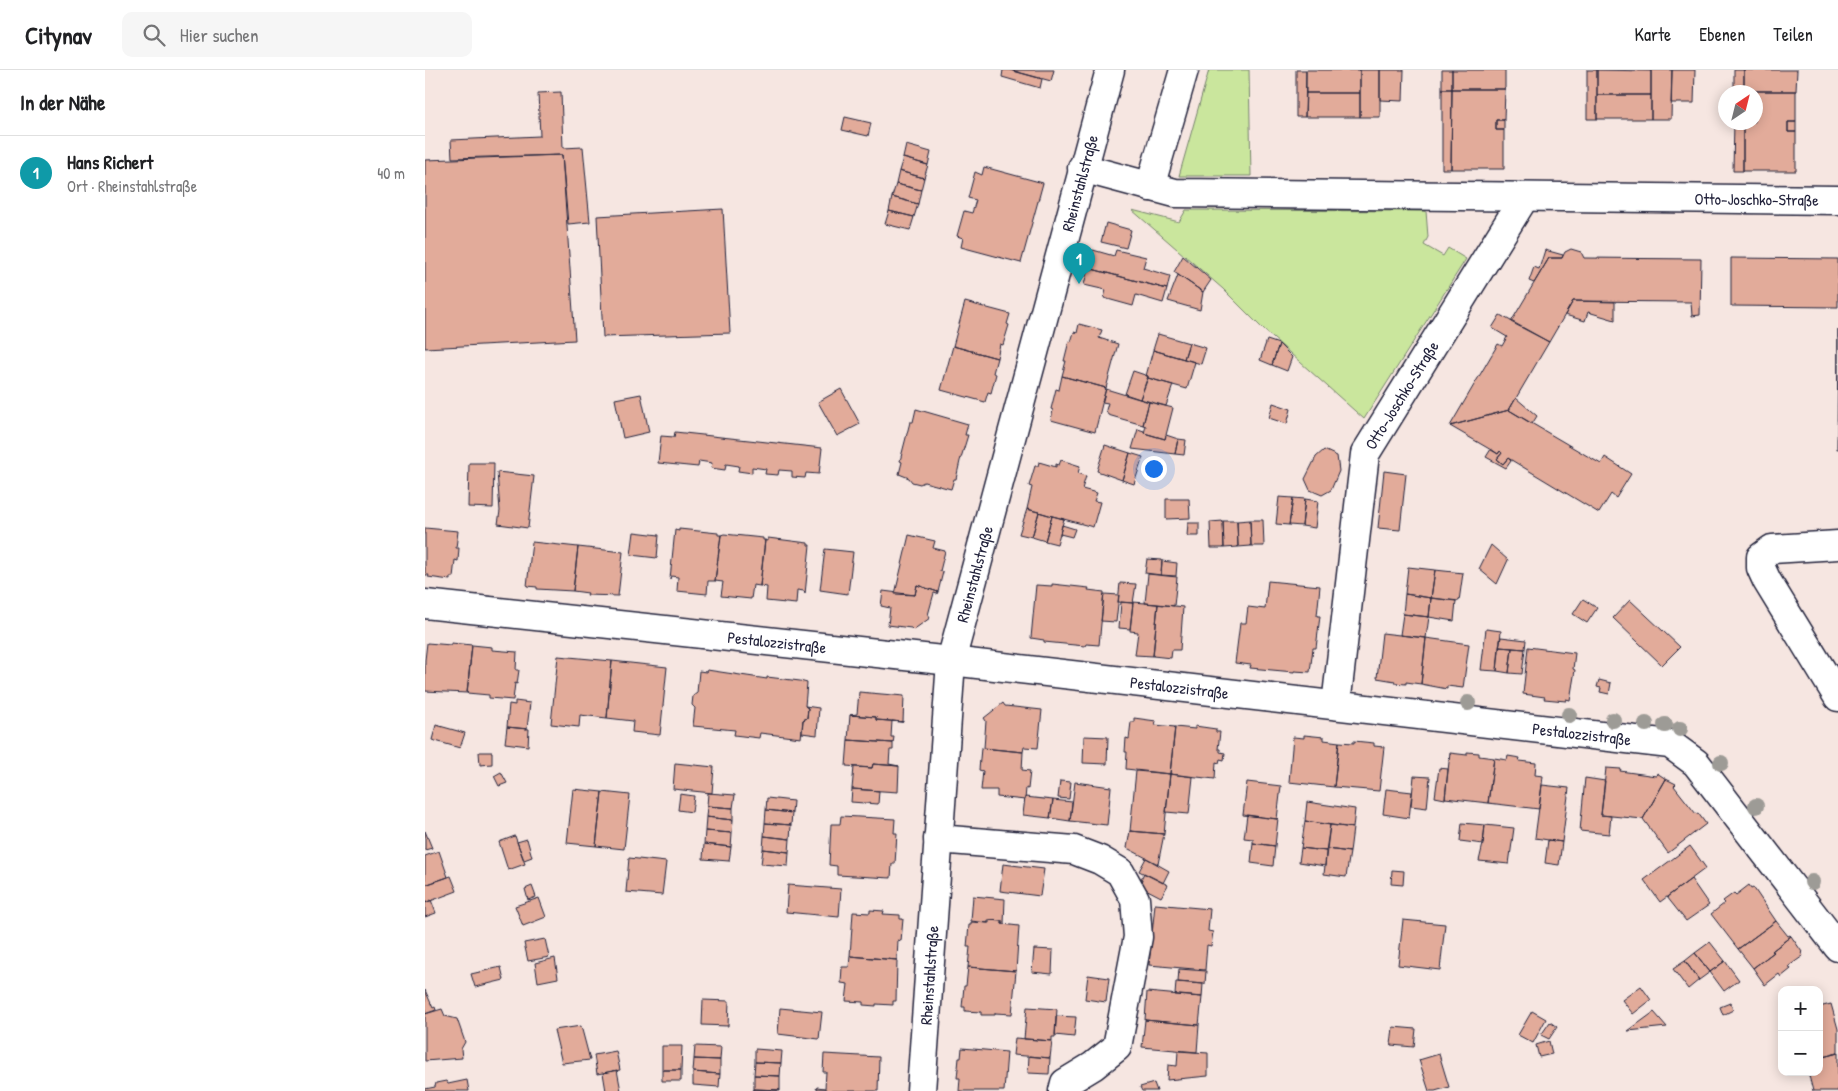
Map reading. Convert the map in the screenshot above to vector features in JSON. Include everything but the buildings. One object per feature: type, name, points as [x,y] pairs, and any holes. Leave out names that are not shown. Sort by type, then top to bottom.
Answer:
[{"type":"street","name":"Rheinstahlstraße","points":[[921,1091],[951,661],[1082,168],[1110,70]]},
{"type":"street","points":[[1150,187],[1184,70]]},
{"type":"street","name":"Otto-Joschko-Straße","points":[[1082,168],[1175,194],[1838,200]]},
{"type":"street","name":"Otto-Joschko-Straße","points":[[1336,705],[1365,454],[1524,198]]},
{"type":"street","points":[[1838,544],[1771,549],[1761,557],[1761,568],[1772,590],[1838,698]]},
{"type":"street","name":"Pestalozzistraße","points":[[425,604],[951,661],[1670,744],[1696,763],[1838,948]]},
{"type":"street","points":[[939,839],[1074,850],[1100,860],[1120,872],[1135,899],[1138,937],[1117,1047],[1093,1066],[1065,1083],[1063,1091]]},
{"type":"green space","points":[[1209,70],[1249,70],[1251,176],[1179,176]]},
{"type":"green space","points":[[1132,210],[1179,222],[1186,210],[1426,211],[1428,237],[1424,245],[1443,256],[1448,248],[1466,259],[1364,419],[1264,330],[1223,289]]},
{"type":"place","name":"Hans Richert","points":[[1079,284]]}]
